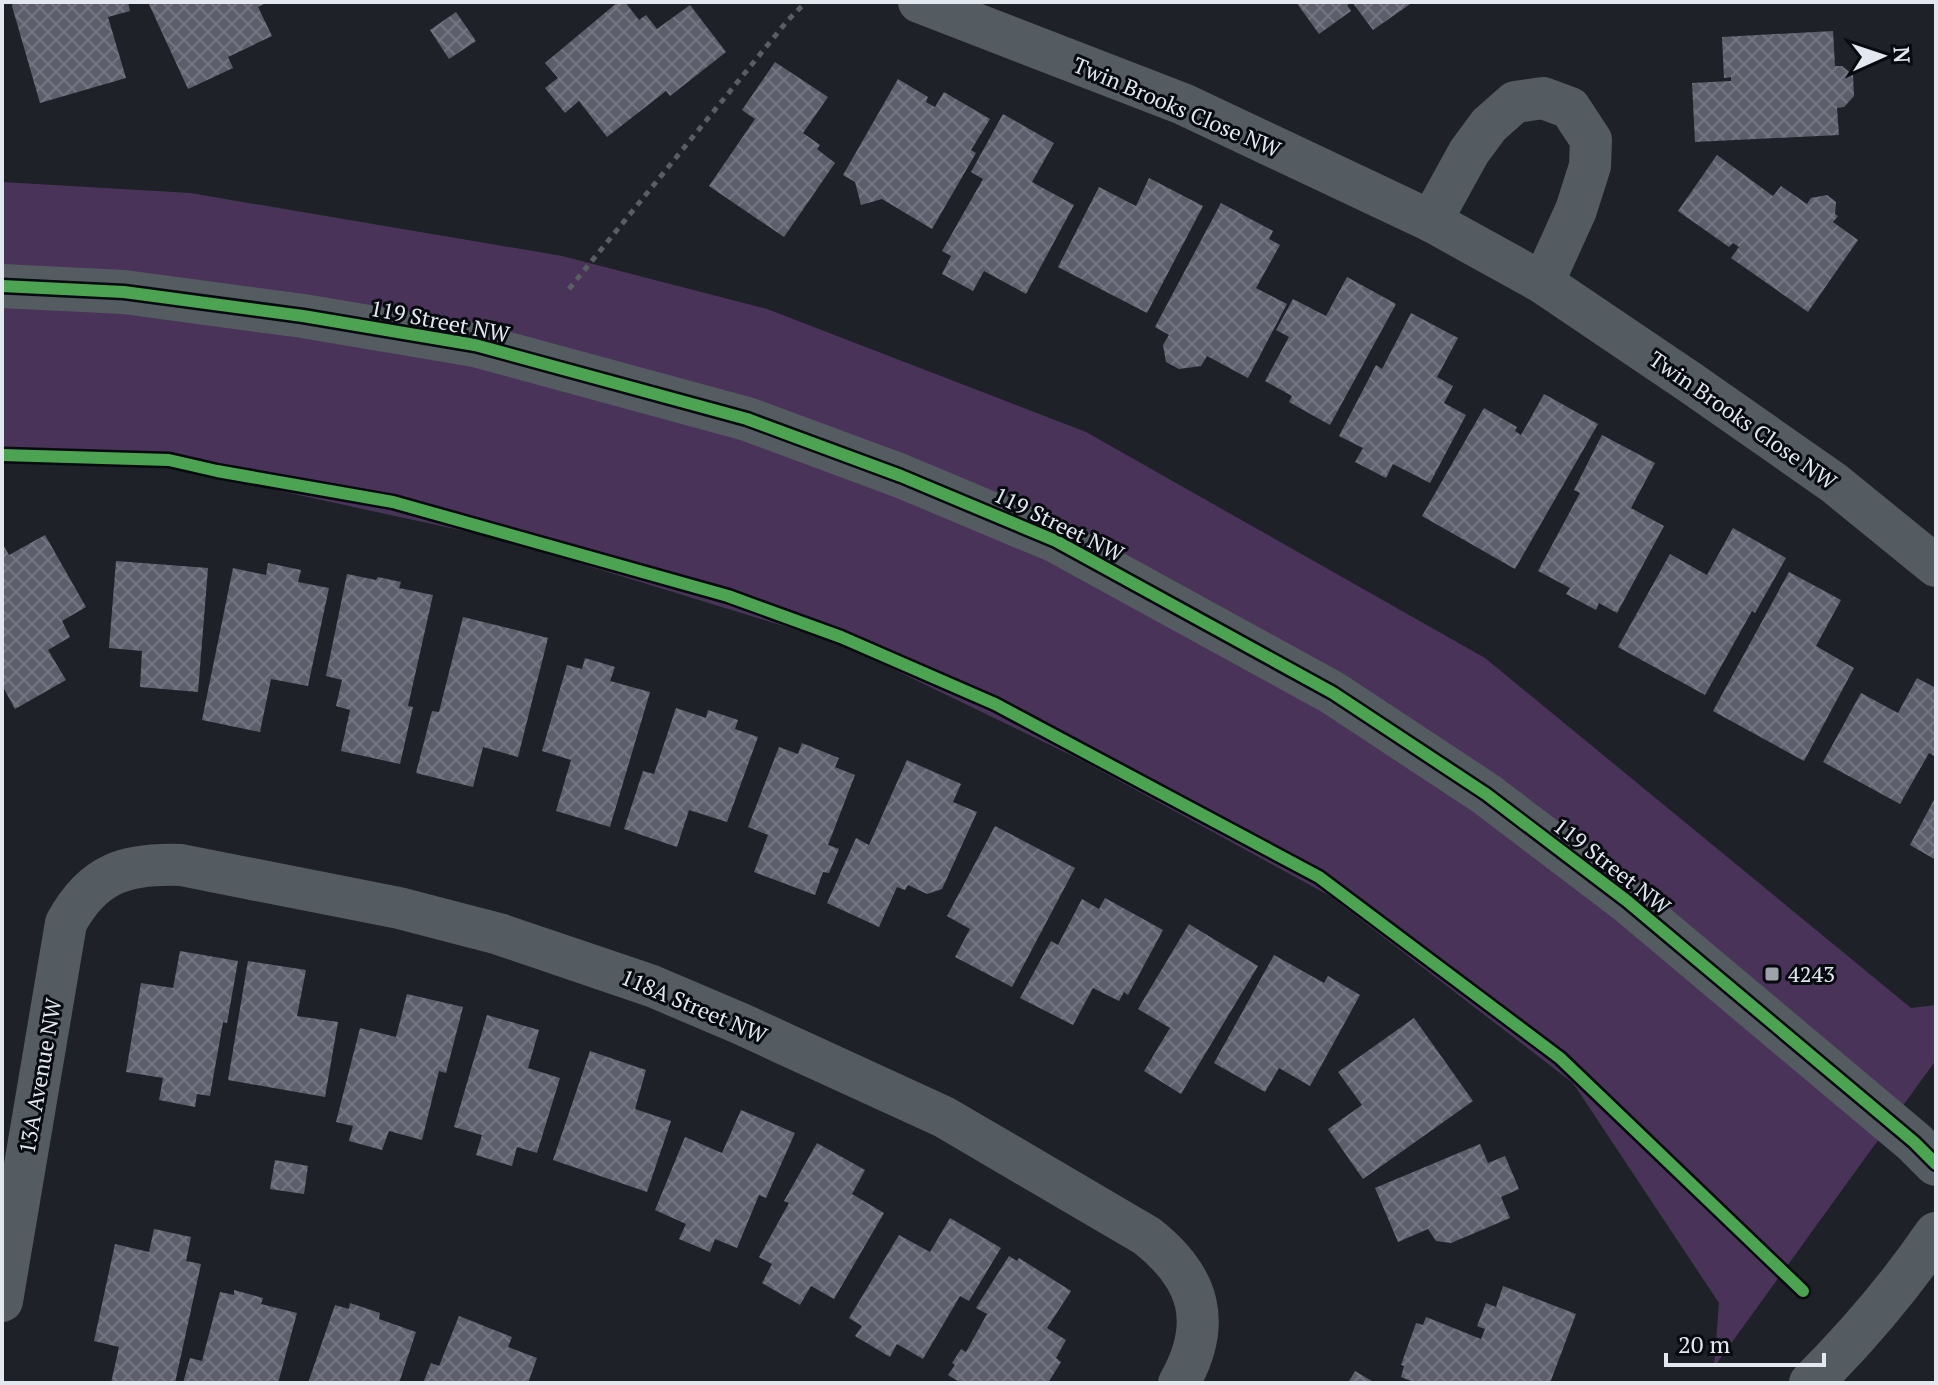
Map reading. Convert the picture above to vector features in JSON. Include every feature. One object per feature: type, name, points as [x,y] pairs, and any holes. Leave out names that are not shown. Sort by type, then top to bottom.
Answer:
[{"type":"street","name":"Twin Brooks Close NW","points":[[919,2],[1183,104],[1431,221],[1543,283],[1834,483],[1936,566]]},
{"type":"street","points":[[1431,221],[1469,152],[1489,125],[1515,102],[1543,98],[1570,108],[1591,140],[1590,166],[1576,210],[1543,283]]},
{"type":"street","name":"119 Street NW","points":[[2,286],[124,292],[303,316],[475,345],[747,419],[901,476],[1056,541],[1333,693],[1486,794],[1627,901],[1914,1142],[1936,1164]]},
{"type":"street","name":"118A Street NW","points":[[115,872],[161,864],[181,865],[399,908],[499,934],[652,986],[944,1117],[1147,1236],[1166,1251],[1186,1276],[1199,1308],[1193,1359],[1179,1383]]},
{"type":"street","name":"13A Avenue NW","points":[[2,1301],[66,923],[79,899],[115,872]]},
{"type":"street","points":[[1811,1383],[1850,1344],[1936,1234]]},
{"type":"path","points":[[569,289],[788,20],[806,2]]},
{"type":"shaded area","points":[[2,182],[190,193],[562,256],[767,309],[1086,432],[1485,658],[1911,1008],[1936,1005],[1936,1060],[1714,1367],[1719,1303],[1573,1083],[1330,896],[1083,761],[839,643],[501,539],[165,466],[2,462]]},
{"type":"building","points":[[13,2],[128,2],[130,11],[108,17],[126,78],[40,103]]},
{"type":"building","points":[[148,2],[268,2],[258,7],[272,36],[228,57],[233,68],[188,89]]},
{"type":"building","points":[[618,2],[625,2],[639,20],[646,15],[657,29],[690,5],[726,52],[670,96],[666,91],[607,137],[579,101],[565,113],[545,88],[558,78],[545,63]]},
{"type":"building","points":[[1296,2],[1352,2],[1347,5],[1351,11],[1319,34]]},
{"type":"building","points":[[1352,2],[1413,2],[1373,30]]},
{"type":"building","points":[[456,12],[476,41],[449,59],[430,30]]},
{"type":"building","points":[[1833,31],[1835,66],[1842,66],[1853,75],[1854,96],[1844,107],[1837,108],[1839,135],[1695,142],[1692,83],[1731,81],[1731,77],[1724,78],[1722,37]]},
{"type":"building","points":[[775,62],[828,97],[803,133],[820,145],[817,149],[835,163],[784,237],[709,186],[755,119],[742,110]]},
{"type":"building","points":[[898,79],[928,97],[926,102],[935,107],[944,92],[990,119],[971,150],[976,153],[932,229],[882,199],[861,205],[855,182],[843,175]]},
{"type":"building","points":[[1003,114],[1054,143],[1032,182],[1074,205],[1026,294],[984,271],[973,291],[942,274],[951,256],[942,251],[983,179],[971,172]]},
{"type":"building","points":[[1717,155],[1773,196],[1781,186],[1807,204],[1811,198],[1827,195],[1836,202],[1835,214],[1838,216],[1833,222],[1858,240],[1808,312],[1731,258],[1739,247],[1733,243],[1729,247],[1678,211]]},
{"type":"building","points":[[1149,178],[1203,206],[1147,313],[1058,267],[1099,187],[1136,206]]},
{"type":"building","points":[[1221,203],[1273,231],[1269,239],[1280,245],[1256,288],[1287,304],[1248,378],[1207,356],[1201,366],[1179,369],[1166,362],[1163,345],[1169,335],[1155,327]]},
{"type":"building","points":[[1347,277],[1396,304],[1330,425],[1289,402],[1292,396],[1265,381],[1289,337],[1276,330],[1293,299],[1326,316]]},
{"type":"building","points":[[1411,313],[1458,338],[1437,377],[1453,386],[1444,403],[1466,415],[1430,483],[1393,464],[1386,478],[1355,462],[1363,448],[1339,436],[1376,365],[1382,369]]},
{"type":"building","points":[[1544,394],[1598,424],[1515,569],[1422,516],[1484,408],[1517,427],[1515,431],[1521,435]]},
{"type":"building","points":[[1602,435],[1655,463],[1631,508],[1664,526],[1617,613],[1599,603],[1596,610],[1566,594],[1570,588],[1538,571],[1580,493],[1574,490]]},
{"type":"building","points":[[1733,528],[1786,558],[1705,695],[1618,647],[1670,554],[1707,575]]},
{"type":"building","points":[[45,535],[86,607],[62,621],[70,637],[48,650],[66,680],[15,709],[2,685],[2,543],[9,555]]},
{"type":"building","points":[[116,561],[208,568],[198,692],[140,687],[142,651],[109,648]]},
{"type":"building","points":[[268,563],[301,570],[298,582],[329,588],[308,686],[271,679],[260,732],[202,720],[233,568],[266,575]]},
{"type":"building","points":[[1789,572],[1841,600],[1816,646],[1854,668],[1804,761],[1713,711]]},
{"type":"building","points":[[347,574],[401,582],[399,588],[433,595],[408,706],[413,707],[400,764],[341,751],[350,710],[336,706],[342,680],[326,676]]},
{"type":"building","points":[[463,617],[548,638],[518,757],[483,747],[473,787],[416,773],[432,711],[439,712]]},
{"type":"building","points":[[585,658],[615,667],[610,681],[650,692],[610,827],[556,811],[571,760],[542,751],[567,665],[582,669]]},
{"type":"building","points":[[1917,678],[1936,688],[1936,757],[1929,753],[1900,804],[1823,762],[1861,693],[1898,713]]},
{"type":"building","points":[[676,708],[706,718],[708,710],[738,720],[735,729],[758,737],[727,822],[689,810],[677,847],[624,829],[643,771],[654,774]]},
{"type":"building","points":[[802,743],[839,758],[835,767],[855,775],[828,845],[839,849],[829,873],[823,872],[815,895],[754,872],[768,835],[748,827],[779,747],[798,754]]},
{"type":"building","points":[[907,760],[961,784],[953,802],[977,812],[942,889],[927,894],[908,885],[905,890],[897,887],[879,927],[827,903],[856,838],[869,845]]},
{"type":"building","points":[[1936,796],[1936,860],[1910,845]]},
{"type":"building","points":[[995,826],[1075,868],[1012,987],[955,957],[970,929],[947,916]]},
{"type":"building","points":[[1105,898],[1163,930],[1128,995],[1124,992],[1119,1001],[1093,988],[1073,1025],[1020,998],[1051,941],[1058,945],[1082,899],[1099,909]]},
{"type":"building","points":[[1189,924],[1258,966],[1181,1094],[1144,1071],[1170,1028],[1138,1009]]},
{"type":"building","points":[[180,951],[238,961],[210,1096],[197,1094],[195,1107],[159,1100],[163,1078],[126,1072],[141,983],[173,988]]},
{"type":"building","points":[[1274,955],[1324,983],[1328,976],[1360,995],[1310,1086],[1279,1068],[1265,1092],[1214,1063]]},
{"type":"building","points":[[248,961],[306,970],[297,1016],[338,1022],[325,1097],[228,1080]]},
{"type":"building","points":[[407,994],[463,1007],[446,1073],[439,1071],[422,1140],[389,1131],[382,1150],[349,1141],[353,1126],[336,1122],[360,1028],[396,1037]]},
{"type":"building","points":[[487,1015],[539,1030],[528,1068],[560,1078],[537,1153],[517,1147],[512,1166],[476,1155],[482,1135],[454,1127]]},
{"type":"building","points":[[1414,1018],[1473,1101],[1363,1179],[1328,1129],[1362,1105],[1338,1072]]},
{"type":"building","points":[[590,1051],[646,1070],[635,1109],[671,1121],[647,1192],[553,1160]]},
{"type":"building","points":[[741,1110],[795,1133],[766,1198],[759,1195],[737,1248],[715,1239],[710,1252],[679,1239],[686,1224],[655,1210],[685,1137],[722,1153]]},
{"type":"building","points":[[817,1143],[865,1170],[852,1194],[884,1213],[834,1299],[811,1286],[800,1305],[762,1283],[772,1264],[759,1257],[789,1203],[784,1201]]},
{"type":"building","points":[[1480,1144],[1488,1163],[1505,1156],[1519,1189],[1501,1197],[1510,1218],[1451,1243],[1436,1241],[1428,1229],[1398,1242],[1375,1188]]},
{"type":"building","points":[[275,1160],[308,1166],[304,1194],[270,1189]]},
{"type":"building","points":[[950,1218],[1001,1248],[969,1301],[960,1296],[923,1359],[897,1344],[890,1357],[855,1336],[862,1326],[849,1318],[899,1235],[930,1252]]},
{"type":"building","points":[[154,1229],[191,1237],[186,1261],[201,1264],[175,1383],[111,1383],[119,1347],[94,1341],[115,1244],[149,1252]]},
{"type":"building","points":[[1009,1256],[1017,1261],[1019,1258],[1071,1291],[1047,1328],[1066,1340],[1056,1358],[1061,1362],[1048,1383],[961,1383],[948,1375],[955,1365],[952,1363],[961,1349],[966,1352],[987,1314],[976,1308]]},
{"type":"building","points":[[1503,1286],[1576,1314],[1550,1383],[1416,1383],[1401,1377],[1404,1366],[1401,1365],[1416,1323],[1423,1325],[1426,1317],[1481,1339],[1485,1329],[1477,1326],[1486,1303],[1496,1307]]},
{"type":"building","points":[[234,1290],[263,1298],[261,1304],[297,1313],[278,1383],[183,1383],[190,1358],[202,1361],[220,1292],[234,1295]]},
{"type":"building","points":[[350,1303],[380,1313],[379,1319],[416,1332],[399,1383],[308,1383],[335,1305],[349,1309]]},
{"type":"building","points":[[459,1316],[512,1337],[508,1347],[537,1358],[528,1383],[423,1383],[431,1363],[439,1366]]},
{"type":"building","points":[[1355,1371],[1375,1383],[1348,1383]]},
{"type":"cycle path","points":[[2,286],[124,292],[303,316],[475,345],[747,419],[901,476],[1056,541],[1333,693],[1486,794],[1627,901],[1914,1142],[1936,1164]]},
{"type":"cycle path","points":[[2,455],[169,460],[393,502],[728,596],[841,637],[995,704],[1319,877],[1560,1058],[1803,1291]]},
{"type":"place","name":"4243","points":[[1772,974]]}]
